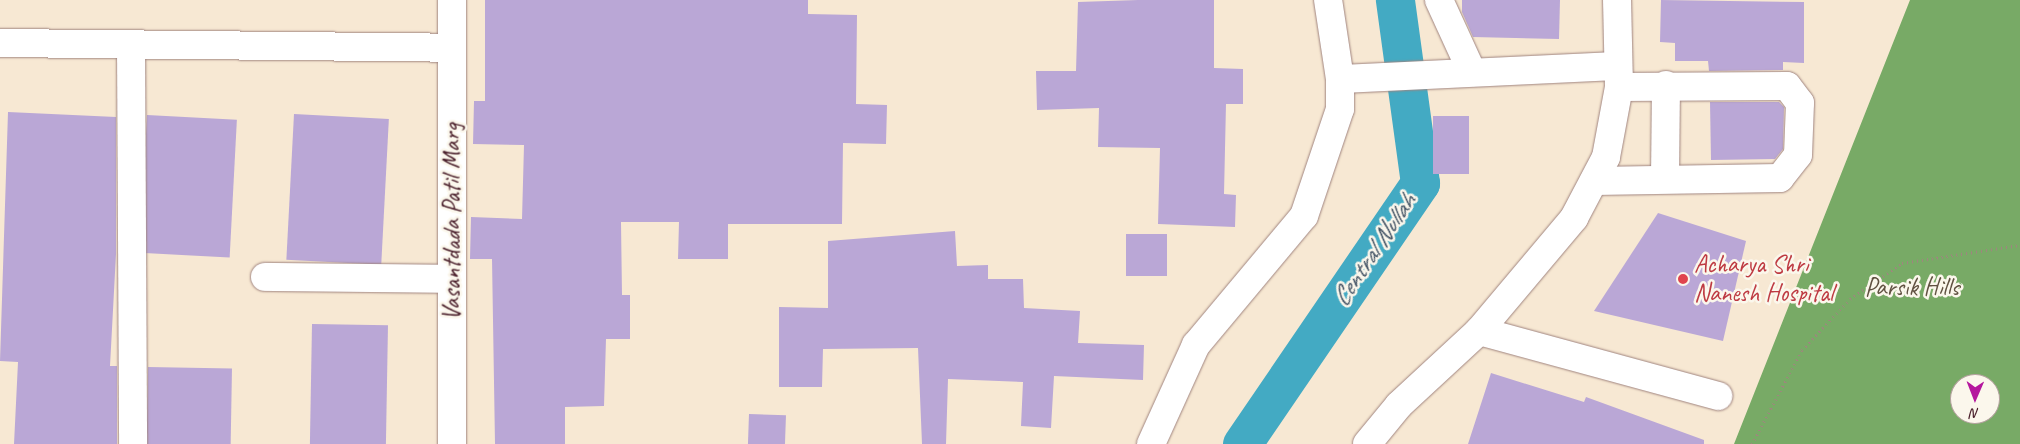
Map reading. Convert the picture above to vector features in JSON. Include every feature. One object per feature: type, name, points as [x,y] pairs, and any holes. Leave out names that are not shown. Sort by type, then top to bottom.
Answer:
[{"type":"street","name":"Vasantdada Patil Marg","points":[[452,0],[452,444]]},
{"type":"street","points":[[1151,444],[1196,345],[1304,216],[1326,159],[1340,109],[1340,79],[1328,0]]},
{"type":"street","points":[[1438,0],[1472,72]]},
{"type":"street","points":[[1367,444],[1399,405],[1479,331],[1574,218],[1606,157],[1618,76],[1616,0]]},
{"type":"street","points":[[0,43],[452,48]]},
{"type":"street","points":[[131,44],[133,444]]},
{"type":"street","points":[[1340,79],[1472,72],[1618,76],[1666,86],[1787,86],[1800,103],[1798,155],[1780,178],[1594,181]]},
{"type":"street","points":[[1664,179],[1666,86]]},
{"type":"street","points":[[264,277],[452,279]]},
{"type":"street","points":[[1479,331],[1718,396]]},
{"type":"path","points":[[1752,444],[1802,350],[1850,300],[1902,263],[2020,245]]},
{"type":"green space","name":"Parsik Hills","points":[[1910,0],[2020,0],[2020,444],[1734,444]]},
{"type":"building","points":[[485,0],[808,0],[808,14],[857,15],[856,104],[887,105],[886,144],[843,143],[842,224],[728,224],[728,259],[678,259],[679,222],[621,222],[622,295],[630,295],[630,339],[606,339],[604,406],[565,407],[565,444],[495,444],[492,259],[470,259],[471,217],[522,219],[524,145],[473,144],[474,101],[485,101]]},
{"type":"building","points":[[1214,0],[1214,68],[1243,69],[1243,104],[1226,104],[1224,194],[1236,195],[1235,227],[1158,224],[1160,148],[1098,147],[1099,108],[1037,110],[1036,71],[1076,71],[1078,2]]},
{"type":"building","points":[[1462,0],[1560,0],[1559,39],[1473,37],[1462,12]]},
{"type":"building","points":[[1661,0],[1804,2],[1804,63],[1783,62],[1783,70],[1709,71],[1708,61],[1675,61],[1675,43],[1660,42]]},
{"type":"building","points":[[1710,102],[1779,102],[1784,107],[1783,149],[1775,159],[1711,160]]},
{"type":"building","points":[[8,112],[116,117],[116,254],[110,366],[117,366],[117,444],[14,444],[18,362],[0,361]]},
{"type":"building","points":[[294,114],[389,119],[381,265],[286,260]]},
{"type":"building","points":[[147,115],[237,120],[230,258],[140,253]]},
{"type":"building","points":[[1433,116],[1469,116],[1469,174],[1433,174]]},
{"type":"building","points":[[1658,213],[1746,241],[1723,341],[1594,311]]},
{"type":"building","points":[[955,231],[957,266],[988,265],[988,279],[1023,279],[1024,308],[1080,311],[1078,343],[1144,345],[1143,380],[1054,376],[1051,428],[1021,426],[1023,382],[948,379],[946,444],[922,444],[918,348],[823,349],[822,387],[779,387],[779,307],[828,308],[828,241]]},
{"type":"building","points":[[1126,234],[1167,234],[1167,276],[1126,276]]},
{"type":"building","points":[[312,324],[388,325],[386,444],[310,444]]},
{"type":"building","points":[[148,367],[232,368],[231,444],[147,444]]},
{"type":"building","points":[[1491,373],[1584,402],[1586,397],[1704,440],[1704,444],[1468,444]]},
{"type":"building","points":[[749,414],[786,415],[785,444],[748,444]]},
{"type":"waterway","name":"Central Nullah","points":[[1242,444],[1420,183],[1395,0]]},
{"type":"place","name":"Acharya Shri Nanesh Hospital","points":[[1683,279]]}]
